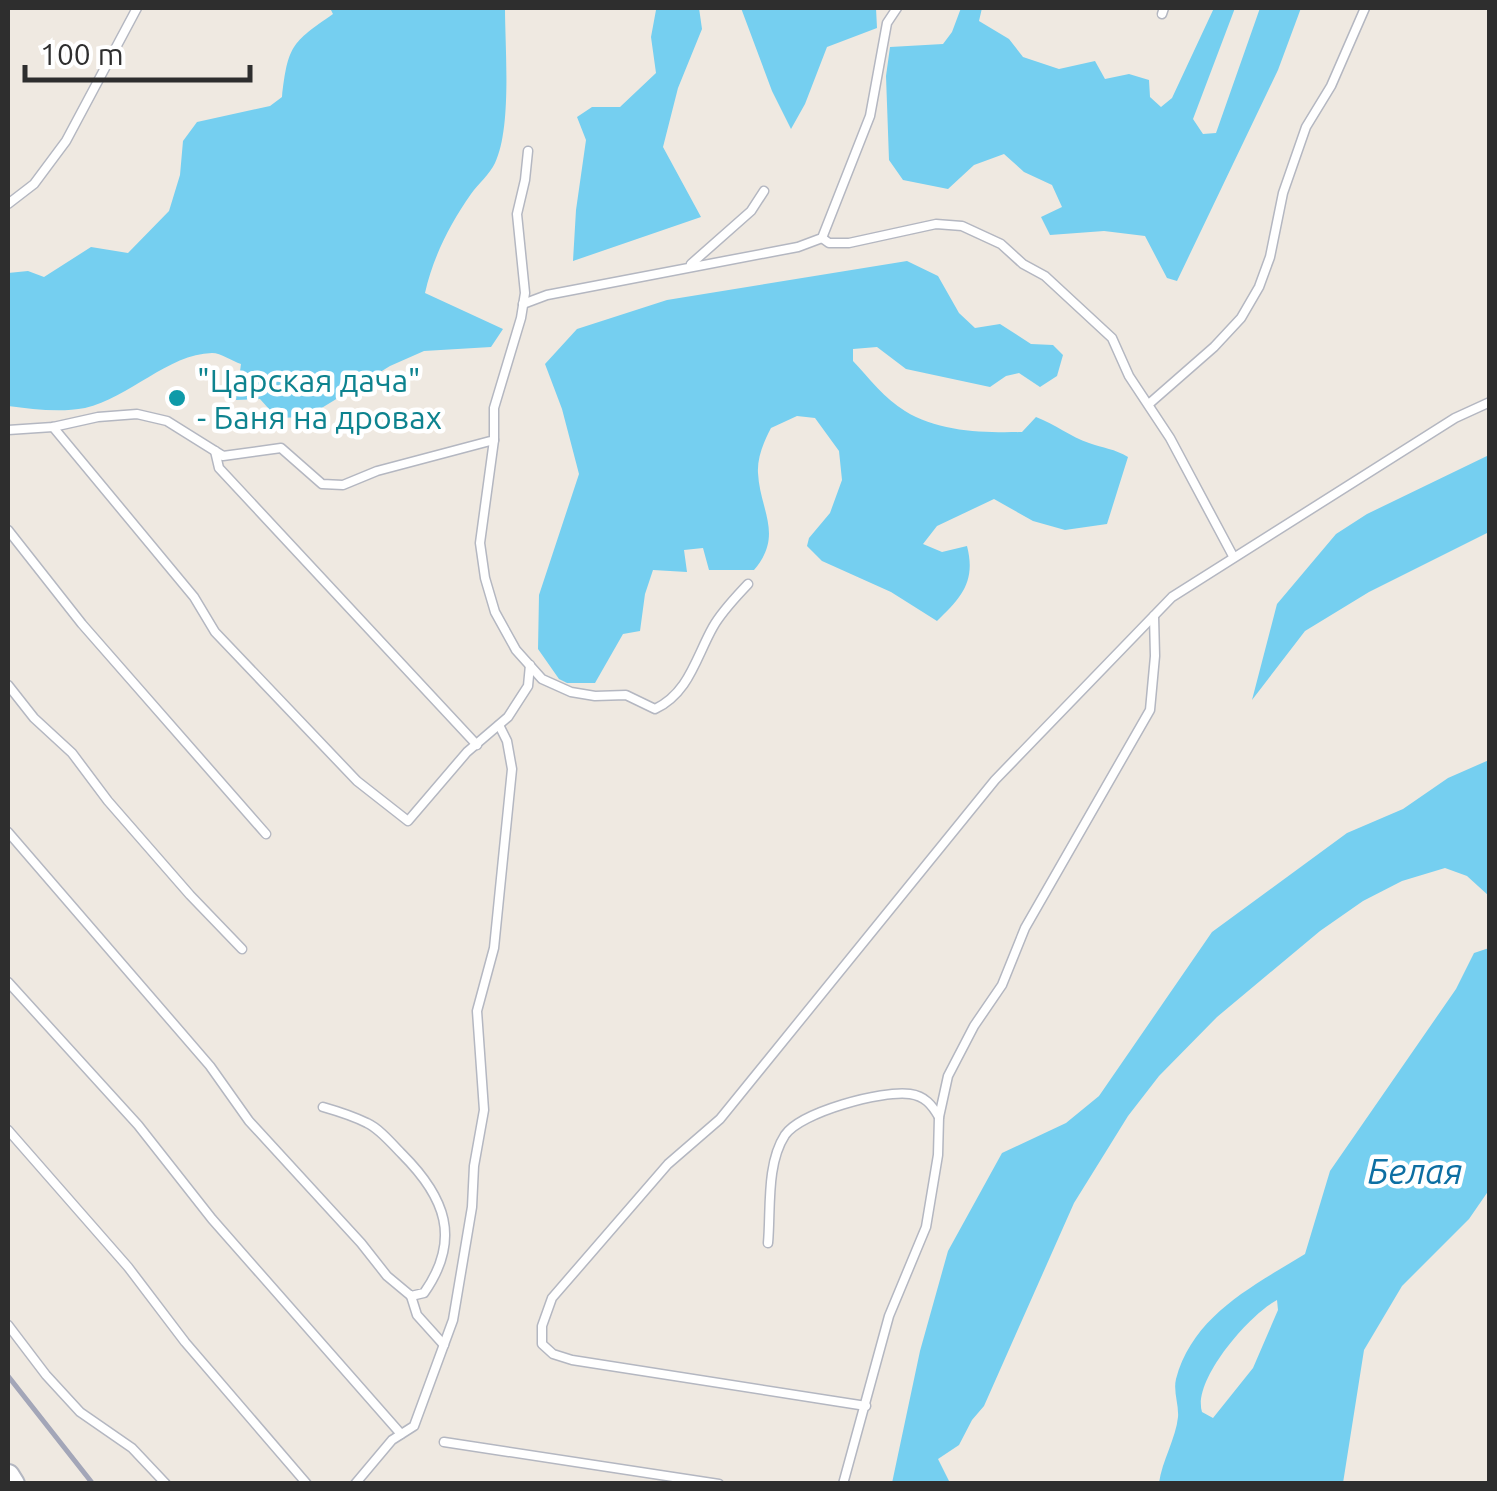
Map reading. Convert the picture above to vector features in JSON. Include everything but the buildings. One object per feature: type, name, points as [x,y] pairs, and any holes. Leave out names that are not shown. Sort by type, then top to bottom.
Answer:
[{"type":"street","points":[[8,1476],[13,1484]]},
{"type":"lane","points":[[8,204],[34,184],[66,141],[136,8]]},
{"type":"lane","points":[[523,304],[547,295],[798,247],[822,238],[870,116],[887,23],[896,8]]},
{"type":"lane","points":[[1150,402],[1241,318],[1259,287],[1306,127],[1332,86],[1365,8]]},
{"type":"lane","points":[[528,151],[517,214],[523,304],[494,408],[494,440],[480,543],[485,578],[502,625],[516,650],[542,680],[571,692],[626,695],[655,709],[668,703],[686,680],[704,652],[712,629],[748,584]]},
{"type":"lane","points":[[688,266],[750,211],[764,191]]},
{"type":"lane","points":[[822,238],[829,243],[850,243],[936,224],[962,226],[978,230],[1044,276],[1112,338],[1129,376],[1150,402],[1234,556]]},
{"type":"lane","points":[[866,1406],[572,1360],[553,1354],[542,1344],[542,1326],[552,1298],[577,1267],[668,1164],[720,1119],[995,780],[1172,597],[1455,418],[1490,402]]},
{"type":"lane","points":[[8,430],[137,414],[167,420],[223,456],[281,448],[322,484],[343,485],[377,471],[494,440]]},
{"type":"lane","points":[[53,427],[194,597],[215,632],[357,781],[408,821],[476,745],[499,726],[528,686],[530,665]]},
{"type":"lane","points":[[215,451],[219,468],[476,745]]},
{"type":"lane","points":[[8,530],[82,624],[266,834]]},
{"type":"lane","points":[[844,1484],[889,1316],[926,1227],[948,1076],[974,1026],[1002,986],[1025,928],[1150,710],[1154,616]]},
{"type":"lane","points":[[8,685],[34,718],[72,753],[190,896],[242,950]]},
{"type":"lane","points":[[356,1484],[392,1440],[414,1426],[453,1320],[484,1110],[477,1011],[494,948],[512,769],[508,741],[499,726]]},
{"type":"lane","points":[[8,832],[210,1066],[249,1121],[362,1243],[387,1276],[411,1296],[418,1314],[444,1345]]},
{"type":"lane","points":[[8,982],[138,1125],[234,1246],[401,1434]]},
{"type":"lane","points":[[768,1243],[775,1159],[786,1133],[804,1119],[886,1094],[913,1094],[930,1102],[940,1117]]},
{"type":"lane","points":[[322,1106],[371,1124],[426,1178],[442,1206],[444,1238],[439,1271],[424,1293],[411,1296]]},
{"type":"lane","points":[[8,1130],[128,1267],[185,1342],[307,1484]]},
{"type":"lane","points":[[8,1325],[80,1412],[132,1448],[166,1484]]},
{"type":"lane","points":[[444,1442],[719,1484]]},
{"type":"water","points":[[330,8],[505,8],[506,87],[500,148],[493,167],[449,229],[425,293],[503,329],[491,347],[424,351],[390,366],[307,417],[277,418],[260,399],[236,400],[241,364],[212,353],[180,361],[85,408],[8,406],[8,273],[28,271],[44,277],[91,247],[128,253],[169,211],[180,175],[183,141],[197,122],[270,106],[282,97],[294,47],[333,14]]},
{"type":"water","points":[[699,8],[702,29],[678,88],[663,147],[701,217],[573,261],[586,140],[577,117],[592,107],[620,107],[656,73],[651,37],[656,10]]},
{"type":"water","points":[[741,8],[876,8],[877,28],[827,47],[791,129],[772,91]]},
{"type":"water","points":[[961,8],[982,8],[979,21],[1009,39],[1023,57],[1059,69],[1095,61],[1105,79],[1129,74],[1149,80],[1150,97],[1161,107],[1172,98],[1214,8],[1235,8],[1193,119],[1203,134],[1216,133],[1260,8],[1301,8],[1278,70],[1177,281],[1167,278],[1145,236],[1104,231],[1050,235],[1041,217],[1062,207],[1052,185],[1024,172],[1004,154],[974,165],[948,189],[903,180],[889,160],[886,76],[890,47],[943,44]]},
{"type":"water","points":[[907,261],[938,276],[959,313],[975,328],[1000,324],[1031,344],[1053,345],[1063,355],[1057,376],[1040,387],[1019,373],[990,387],[906,369],[877,347],[853,349],[853,361],[898,406],[932,423],[977,431],[1022,432],[1036,417],[1128,457],[1107,524],[1065,530],[1033,521],[994,499],[937,526],[923,544],[942,552],[967,546],[970,569],[960,596],[937,621],[891,592],[822,561],[807,546],[830,513],[842,480],[839,451],[815,418],[797,416],[771,428],[760,456],[758,473],[769,534],[763,557],[754,570],[709,570],[703,548],[684,550],[687,572],[653,570],[640,631],[623,634],[595,683],[567,683],[559,679],[538,649],[539,595],[579,474],[545,364],[577,329],[667,300]]},
{"type":"water","points":[[1489,455],[1489,532],[1369,592],[1305,631],[1252,700],[1277,604],[1336,534],[1367,514]]},
{"type":"water","points":[[1489,760],[1489,896],[1467,876],[1445,868],[1402,881],[1363,901],[1320,931],[1217,1017],[1159,1076],[1128,1116],[1074,1203],[984,1406],[959,1445],[938,1459],[950,1483],[892,1483],[920,1351],[948,1251],[1002,1153],[1066,1123],[1099,1096],[1212,932],[1347,833],[1403,809],[1448,778]]},
{"type":"water","name":"Белая","points":[[1489,948],[1489,1190],[1469,1219],[1402,1286],[1364,1350],[1343,1483],[1159,1483],[1177,1425],[1175,1384],[1184,1357],[1196,1337],[1227,1304],[1305,1254],[1330,1171],[1456,989],[1474,953]],"holes":[[[1277,1300],[1278,1310],[1253,1368],[1213,1418],[1202,1412],[1206,1383],[1226,1349],[1252,1319]]]},
{"type":"railway","points":[[8,1376],[93,1484]]},
{"type":"place","name":"\"Царская дача\" - Баня на дровах","points":[[177,398]]}]
